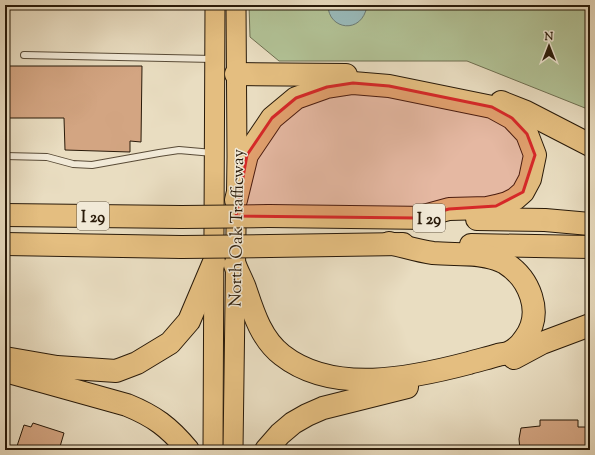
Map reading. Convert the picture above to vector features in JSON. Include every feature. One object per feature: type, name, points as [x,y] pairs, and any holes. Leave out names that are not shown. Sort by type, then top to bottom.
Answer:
[{"type":"highway","points":[[236,74],[373,75],[438,85],[506,104],[526,112],[590,145]]},
{"type":"highway","points":[[236,200],[247,155],[272,118],[296,98],[327,87],[353,83],[389,86],[492,107],[512,118],[527,134],[536,155],[530,179],[523,192],[515,199],[507,203],[487,208],[449,209],[416,218]]},
{"type":"highway","name":"I 29","points":[[5,215],[416,218],[545,220],[590,224]]},
{"type":"highway","points":[[235,265],[254,317],[268,340],[277,351],[282,356],[296,364],[312,372],[328,377],[344,379],[396,379],[458,366],[510,352],[522,343],[529,332],[533,318],[534,304],[530,290],[522,278],[504,262],[473,254],[432,253],[389,243]]},
{"type":"highway","name":"I 29","points":[[5,244],[181,247],[389,243],[590,247]]},
{"type":"highway","points":[[5,249],[30,244]]},
{"type":"highway","points":[[5,358],[57,368],[116,371],[137,363],[170,343],[189,322],[214,262]]},
{"type":"highway","points":[[266,450],[280,434],[293,423],[323,408],[461,374],[511,359],[542,343],[590,325]]},
{"type":"highway","points":[[5,371],[143,411],[165,425],[178,437],[188,450]]},
{"type":"main road","name":"North Oak Trafficway","points":[[213,450],[215,5]]},
{"type":"main road","points":[[227,5],[226,130],[237,157]]},
{"type":"main road","name":"North Oak Trafficway","points":[[232,450],[237,157],[236,5]]},
{"type":"lane","points":[[24,55],[215,59]]},
{"type":"lane","points":[[5,156],[47,156],[73,164],[92,165],[179,150],[214,153]]},
{"type":"highlighted area","points":[[353,83],[389,86],[492,107],[512,118],[527,134],[535,155],[523,192],[496,206],[449,209],[416,218],[236,216],[247,155],[272,118],[296,98],[327,87]]},
{"type":"green space","points":[[249,5],[590,5],[590,110],[467,61],[279,61],[250,37]]},
{"type":"water","points":[[328,5],[367,6],[364,15],[359,22],[346,26],[333,20],[329,13]]},
{"type":"building","points":[[5,66],[142,66],[141,142],[130,141],[130,152],[65,150],[64,118],[5,118]]},
{"type":"building","points":[[540,420],[578,420],[578,427],[590,427],[590,450],[520,450],[519,439],[521,428],[540,426]]},
{"type":"building","points":[[33,423],[64,433],[59,450],[29,450],[17,446],[24,425],[31,427]]}]
